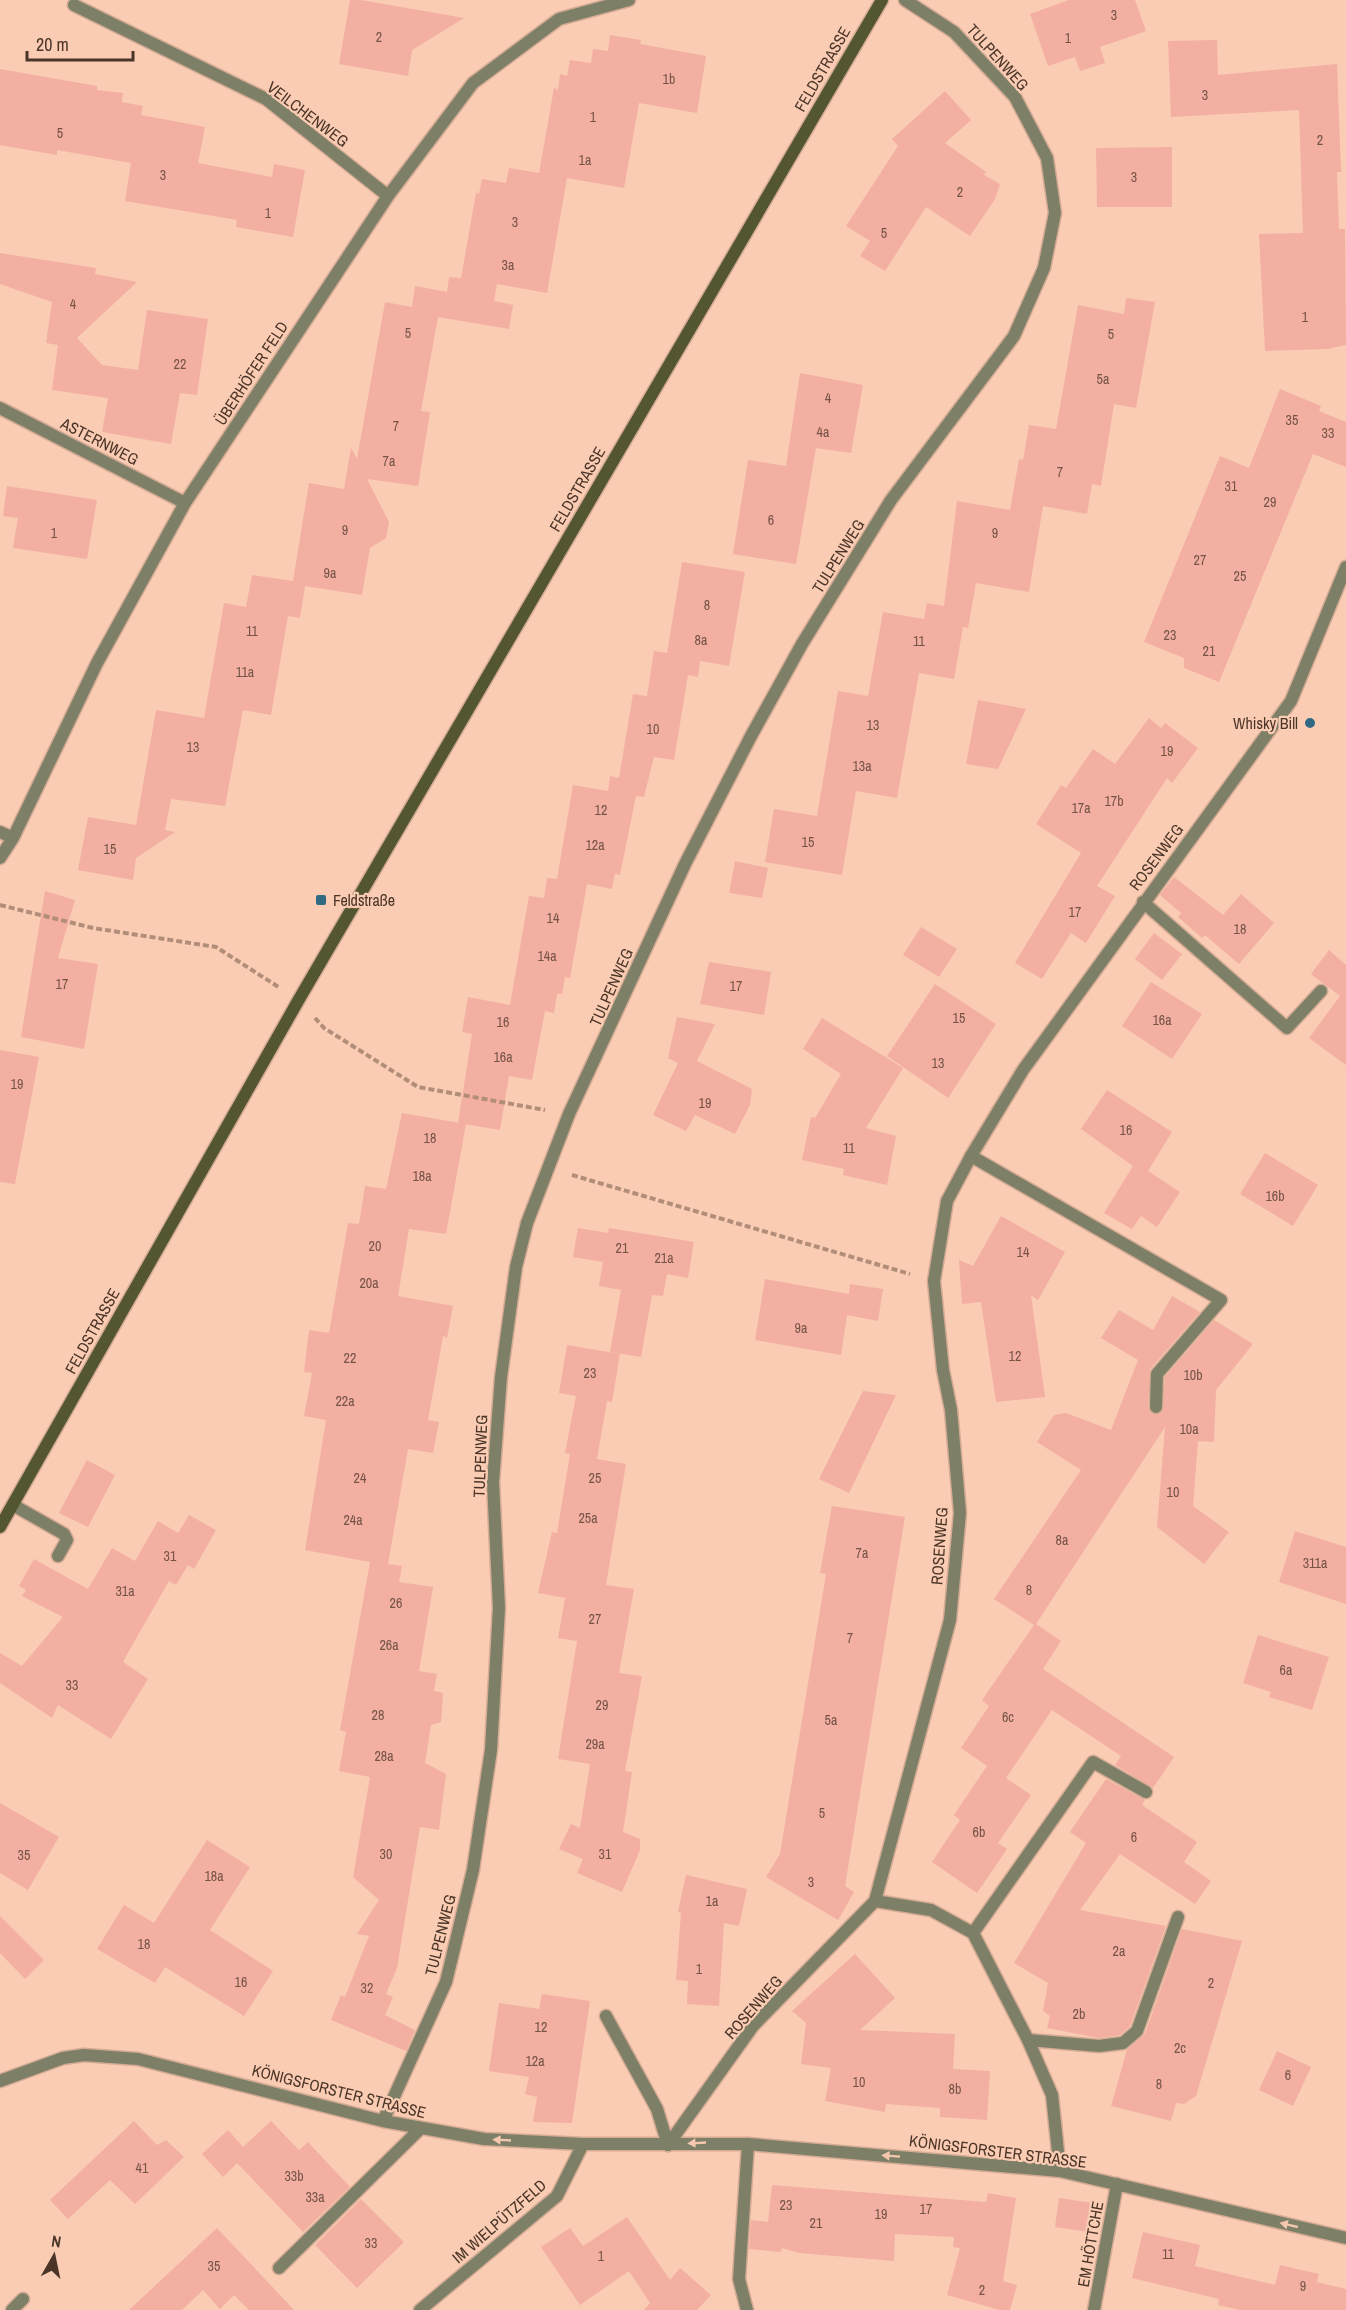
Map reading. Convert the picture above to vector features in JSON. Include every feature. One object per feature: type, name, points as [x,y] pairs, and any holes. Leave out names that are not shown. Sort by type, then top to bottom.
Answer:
[{"type":"main road","name":"FELDSTRASSE","points":[[0,1527],[298,1001],[882,0]]},
{"type":"street","name":"ÜBERHÖFER FELD","points":[[0,858],[13,838],[97,663],[185,503],[388,196],[473,83],[559,19],[613,2],[629,0]]},
{"type":"street","name":"TULPENWEG","points":[[383,2121],[446,1982],[473,1870],[490,1750],[499,1608],[493,1482],[501,1377],[516,1266],[527,1223],[569,1114],[685,864],[762,715],[802,644],[891,500],[1014,336],[1044,268],[1055,213],[1047,158],[1015,97],[954,32],[904,0]]},
{"type":"street","name":"VEILCHENWEG","points":[[74,4],[266,99],[388,196]]},
{"type":"street","name":"ASTERNWEG","points":[[0,408],[185,503]]},
{"type":"street","name":"ROSENWEG","points":[[668,2145],[753,2026],[875,1901],[951,1608],[960,1513],[951,1410],[943,1370],[934,1281],[947,1201],[971,1156],[1023,1070],[1291,701],[1346,567]]},
{"type":"street","points":[[0,832],[13,838]]},
{"type":"street","points":[[1143,902],[1287,1028],[1321,991]]},
{"type":"street","points":[[971,1156],[1221,1300],[1157,1374],[1156,1407]]},
{"type":"street","points":[[13,1505],[64,1534],[67,1540],[58,1556]]},
{"type":"street","points":[[974,1934],[1093,1761],[1146,1792]]},
{"type":"street","points":[[875,1901],[931,1910],[974,1934],[1028,2040],[1052,2095],[1060,2171]]},
{"type":"street","points":[[1028,2040],[1099,2046],[1123,2043],[1137,2031],[1179,1917]]},
{"type":"street","points":[[606,2016],[657,2109],[668,2145]]},
{"type":"street","name":"KÖNIGSFORSTER STRASSE","points":[[0,2081],[63,2058],[94,2055],[138,2059],[383,2121],[484,2139],[583,2144],[748,2144],[1060,2171],[1346,2238]]},
{"type":"street","points":[[279,2268],[420,2129]]},
{"type":"street","name":"IM WIELPÜTZFELD","points":[[420,2310],[557,2196],[583,2144]]},
{"type":"street","points":[[747,2310],[739,2279],[748,2144]]},
{"type":"street","name":"EM HÖTTCHE","points":[[1094,2310],[1117,2184]]},
{"type":"street","points":[[12,2310],[23,2299]]},
{"type":"path","points":[[549,1168],[934,1281]]},
{"type":"building","points":[[350,0],[464,18],[412,50],[408,76],[339,64]]},
{"type":"building","points":[[1069,0],[1135,0],[1146,31],[1100,47],[1105,63],[1080,71],[1075,57],[1048,66],[1030,14]]},
{"type":"building","points":[[610,35],[641,40],[640,44],[706,56],[697,113],[639,103],[624,188],[567,178],[547,293],[497,284],[494,301],[513,305],[509,329],[438,317],[421,411],[430,412],[418,486],[367,479],[389,522],[386,538],[370,548],[362,595],[305,586],[300,618],[288,616],[271,715],[243,710],[225,806],[171,799],[165,830],[175,832],[136,858],[133,880],[78,870],[88,817],[136,825],[156,710],[204,718],[224,603],[246,607],[252,575],[293,581],[309,483],[344,489],[351,448],[357,459],[385,302],[412,307],[415,286],[447,292],[449,277],[461,278],[476,193],[479,194],[482,179],[506,183],[509,168],[539,173],[554,88],[558,90],[560,74],[567,76],[570,60],[591,63],[593,49],[608,51]]},
{"type":"building","points":[[1217,40],[1218,75],[1337,64],[1341,172],[1337,172],[1339,229],[1345,229],[1346,345],[1328,349],[1265,351],[1259,234],[1303,233],[1299,110],[1171,117],[1168,41]]},
{"type":"building","points":[[0,69],[97,86],[97,90],[123,93],[122,102],[143,106],[141,115],[205,127],[198,163],[272,177],[274,164],[305,170],[293,237],[236,227],[237,220],[125,201],[131,163],[57,150],[57,155],[0,145]]},
{"type":"building","points":[[945,91],[971,120],[945,143],[986,172],[984,175],[1000,184],[995,199],[970,236],[926,207],[885,271],[860,256],[870,241],[846,226],[898,146],[892,139]]},
{"type":"building","points":[[1172,147],[1172,207],[1097,207],[1096,148]]},
{"type":"building","points":[[0,253],[96,268],[95,274],[137,282],[77,338],[102,365],[138,370],[147,310],[208,319],[197,395],[180,393],[171,444],[102,432],[108,398],[52,390],[58,345],[46,343],[52,302],[0,284]]},
{"type":"building","points":[[1126,298],[1155,302],[1136,408],[1114,404],[1101,486],[1092,484],[1087,514],[1043,506],[1029,592],[976,583],[968,628],[963,627],[954,679],[919,673],[897,798],[856,791],[842,875],[765,862],[774,809],[817,816],[838,691],[868,696],[883,612],[924,619],[927,603],[944,606],[957,501],[1010,510],[1019,459],[1023,460],[1029,425],[1056,429],[1078,305],[1124,314]]},
{"type":"building","points":[[800,373],[863,385],[851,453],[816,448],[796,564],[733,554],[748,460],[786,466]]},
{"type":"building","points":[[1280,389],[1321,406],[1319,411],[1346,422],[1346,467],[1313,454],[1219,682],[1184,668],[1184,658],[1144,642],[1220,456],[1249,468]]},
{"type":"building","points":[[7,486],[97,500],[87,559],[13,548],[18,518],[3,516]]},
{"type":"building","points":[[682,562],[745,572],[729,666],[700,661],[698,677],[688,675],[674,760],[654,757],[644,797],[636,796],[620,875],[615,874],[612,889],[587,884],[570,978],[565,977],[562,994],[557,994],[554,1013],[545,1011],[532,1080],[509,1076],[500,1130],[458,1123],[472,1034],[462,1032],[468,997],[510,1005],[529,896],[544,898],[547,878],[557,879],[573,785],[608,791],[610,776],[619,778],[633,694],[647,696],[654,651],[667,653]]},
{"type":"building","points":[[978,700],[1026,709],[998,769],[966,764]]},
{"type":"building","points":[[1149,718],[1161,728],[1165,723],[1198,748],[1172,783],[1167,778],[1097,886],[1115,896],[1086,943],[1071,933],[1042,979],[1015,963],[1081,853],[1036,824],[1061,785],[1066,788],[1093,749],[1115,764]]},
{"type":"building","points":[[735,861],[768,868],[762,898],[729,893]]},
{"type":"building","points":[[1174,877],[1223,915],[1241,894],[1274,923],[1239,964],[1205,935],[1202,938],[1178,917],[1181,913],[1160,895]]},
{"type":"building","points":[[45,891],[75,900],[58,958],[98,964],[84,1049],[21,1037]]},
{"type":"building","points":[[921,927],[957,949],[939,977],[903,955]]},
{"type":"building","points":[[1154,933],[1182,954],[1162,980],[1135,959]]},
{"type":"building","points":[[1329,950],[1346,965],[1346,1065],[1309,1038],[1340,996],[1311,974]]},
{"type":"building","points":[[709,962],[771,972],[764,1015],[700,1004]]},
{"type":"building","points":[[1151,982],[1202,1014],[1172,1059],[1122,1026]]},
{"type":"building","points":[[935,984],[996,1024],[948,1098],[887,1056]]},
{"type":"building","points":[[677,1017],[715,1024],[697,1061],[752,1089],[750,1105],[735,1134],[695,1115],[686,1131],[653,1115],[678,1063],[668,1058]]},
{"type":"building","points":[[822,1018],[903,1068],[866,1128],[896,1136],[887,1185],[843,1175],[844,1169],[802,1160],[811,1117],[815,1118],[841,1074],[803,1049]]},
{"type":"building","points":[[0,1050],[39,1057],[15,1184],[0,1182]]},
{"type":"building","points":[[1107,1090],[1172,1132],[1148,1171],[1180,1192],[1157,1227],[1141,1216],[1132,1229],[1104,1213],[1133,1166],[1081,1129]]},
{"type":"building","points":[[402,1113],[466,1124],[446,1234],[409,1229],[398,1296],[453,1306],[447,1338],[443,1336],[428,1420],[439,1422],[433,1453],[408,1449],[388,1564],[402,1566],[399,1582],[433,1587],[419,1671],[437,1674],[434,1691],[443,1693],[441,1722],[431,1725],[425,1763],[446,1774],[439,1830],[420,1827],[397,1968],[386,1994],[393,1997],[385,2015],[415,2030],[406,2051],[331,2020],[341,1995],[345,1997],[369,1936],[357,1934],[379,1900],[353,1877],[370,1777],[339,1771],[346,1732],[340,1730],[370,1562],[305,1550],[326,1420],[304,1416],[312,1373],[304,1372],[309,1330],[329,1333],[348,1223],[359,1224],[365,1186],[386,1189]]},
{"type":"building","points":[[1265,1153],[1318,1185],[1293,1226],[1240,1194]]},
{"type":"building","points":[[1001,1216],[1065,1252],[1038,1300],[1031,1295],[1045,1397],[996,1402],[981,1302],[962,1304],[959,1260],[973,1266]]},
{"type":"building","points":[[578,1228],[608,1233],[609,1228],[694,1242],[688,1278],[667,1274],[663,1296],[652,1295],[641,1357],[610,1352],[621,1290],[599,1286],[603,1262],[573,1257]]},
{"type":"building","points":[[765,1279],[849,1294],[850,1284],[883,1289],[878,1321],[847,1315],[841,1355],[755,1340]]},
{"type":"building","points":[[1172,1296],[1200,1312],[1150,1369],[1148,1407],[1152,1414],[1159,1414],[1163,1411],[1165,1377],[1214,1320],[1253,1344],[1216,1390],[1214,1442],[1198,1441],[1193,1506],[1229,1532],[1204,1564],[1157,1527],[1165,1427],[1036,1624],[1061,1641],[1043,1669],[1174,1757],[1153,1788],[1115,1765],[1121,1756],[1052,1710],[1006,1778],[1031,1795],[998,1843],[1007,1849],[977,1893],[932,1862],[960,1820],[954,1815],[987,1766],[961,1748],[989,1706],[982,1700],[1034,1625],[994,1599],[1081,1470],[1037,1442],[1054,1415],[1066,1413],[1111,1430],[1138,1360],[1101,1338],[1119,1310],[1153,1330]]},
{"type":"building","points":[[567,1345],[620,1354],[612,1402],[607,1401],[597,1459],[626,1464],[606,1585],[634,1589],[619,1673],[642,1676],[625,1771],[632,1772],[623,1832],[640,1839],[640,1850],[622,1892],[577,1873],[583,1859],[559,1849],[571,1824],[580,1828],[590,1764],[558,1759],[577,1641],[558,1638],[565,1598],[538,1593],[552,1532],[557,1533],[570,1454],[565,1453],[576,1396],[559,1393]]},
{"type":"building","points":[[863,1391],[896,1395],[849,1493],[819,1479]]},
{"type":"building","points":[[87,1460],[115,1475],[88,1527],[59,1513]]},
{"type":"building","points":[[832,1506],[905,1517],[845,1886],[854,1892],[838,1920],[766,1877],[780,1854],[826,1574],[820,1573]]},
{"type":"building","points":[[189,1515],[216,1530],[194,1569],[188,1565],[176,1585],[169,1581],[123,1662],[148,1679],[111,1739],[58,1705],[52,1718],[0,1683],[0,1653],[22,1666],[63,1617],[22,1596],[26,1590],[19,1586],[34,1559],[88,1589],[112,1548],[135,1561],[158,1521],[178,1533]]},
{"type":"building","points":[[1295,1531],[1346,1547],[1346,1604],[1279,1582]]},
{"type":"building","points":[[1258,1635],[1329,1657],[1312,1710],[1269,1697],[1271,1692],[1243,1683]]},
{"type":"building","points":[[1106,1779],[1145,1800],[1142,1805],[1197,1842],[1184,1862],[1211,1881],[1195,1904],[1120,1854],[1080,1910],[1166,1926],[1130,2026],[1120,2035],[1099,2038],[1047,2028],[1050,2016],[1043,2011],[1048,1983],[1014,1963],[1086,1843],[1070,1832]]},
{"type":"building","points":[[0,1803],[59,1837],[28,1890],[0,1873]]},
{"type":"building","points":[[207,1840],[250,1867],[210,1930],[273,1971],[244,2016],[165,1967],[155,1983],[97,1949],[124,1905],[154,1923]]},
{"type":"building","points":[[686,1875],[747,1889],[739,1926],[724,1923],[719,2006],[687,2004],[688,1981],[676,1980],[681,1913],[678,1912]]},
{"type":"building","points":[[0,1916],[44,1960],[25,1979],[0,1953]]},
{"type":"building","points":[[1182,1929],[1242,1941],[1196,2096],[1184,2104],[1176,2103],[1171,2121],[1111,2106],[1127,2050],[1145,2034]]},
{"type":"building","points":[[855,1954],[895,1998],[860,2030],[955,2034],[953,2069],[990,2071],[987,2120],[940,2117],[940,2108],[886,2104],[885,2112],[825,2101],[831,2068],[801,2064],[806,2023],[792,2011]]},
{"type":"building","points":[[542,1994],[590,2001],[572,2123],[533,2122],[537,2097],[525,2094],[529,2077],[489,2071],[499,2003],[539,2009]]},
{"type":"building","points":[[1277,2051],[1311,2067],[1293,2106],[1259,2090]]},
{"type":"building","points":[[134,2121],[157,2145],[166,2140],[184,2157],[135,2204],[110,2180],[68,2219],[50,2200]]},
{"type":"building","points":[[271,2121],[299,2150],[308,2142],[350,2187],[303,2232],[237,2163],[223,2177],[202,2154],[228,2130],[243,2147]]},
{"type":"building","points":[[772,2185],[986,2202],[988,2193],[1016,2198],[1003,2281],[1017,2285],[1010,2310],[1000,2310],[947,2295],[960,2248],[953,2247],[954,2237],[895,2234],[894,2261],[799,2253],[782,2248],[781,2252],[749,2249],[751,2220],[768,2222]]},
{"type":"building","points":[[1059,2198],[1093,2203],[1089,2232],[1055,2227]]},
{"type":"building","points":[[361,2199],[404,2242],[357,2288],[315,2245]]},
{"type":"building","points":[[627,2217],[670,2280],[680,2268],[711,2295],[697,2310],[644,2310],[650,2303],[629,2271],[580,2305],[541,2247],[570,2228],[583,2246]]},
{"type":"building","points":[[217,2228],[294,2310],[249,2310],[234,2295],[220,2309],[203,2290],[182,2310],[129,2310]]},
{"type":"building","points":[[1143,2232],[1200,2245],[1195,2266],[1275,2285],[1280,2265],[1319,2274],[1317,2282],[1346,2289],[1346,2310],[1240,2310],[1218,2305],[1219,2299],[1132,2278]]},
{"type":"place","name":"Whisky Bill","points":[[1310,723]]},
{"type":"place","name":"Feldstraße","points":[[321,900]]}]
